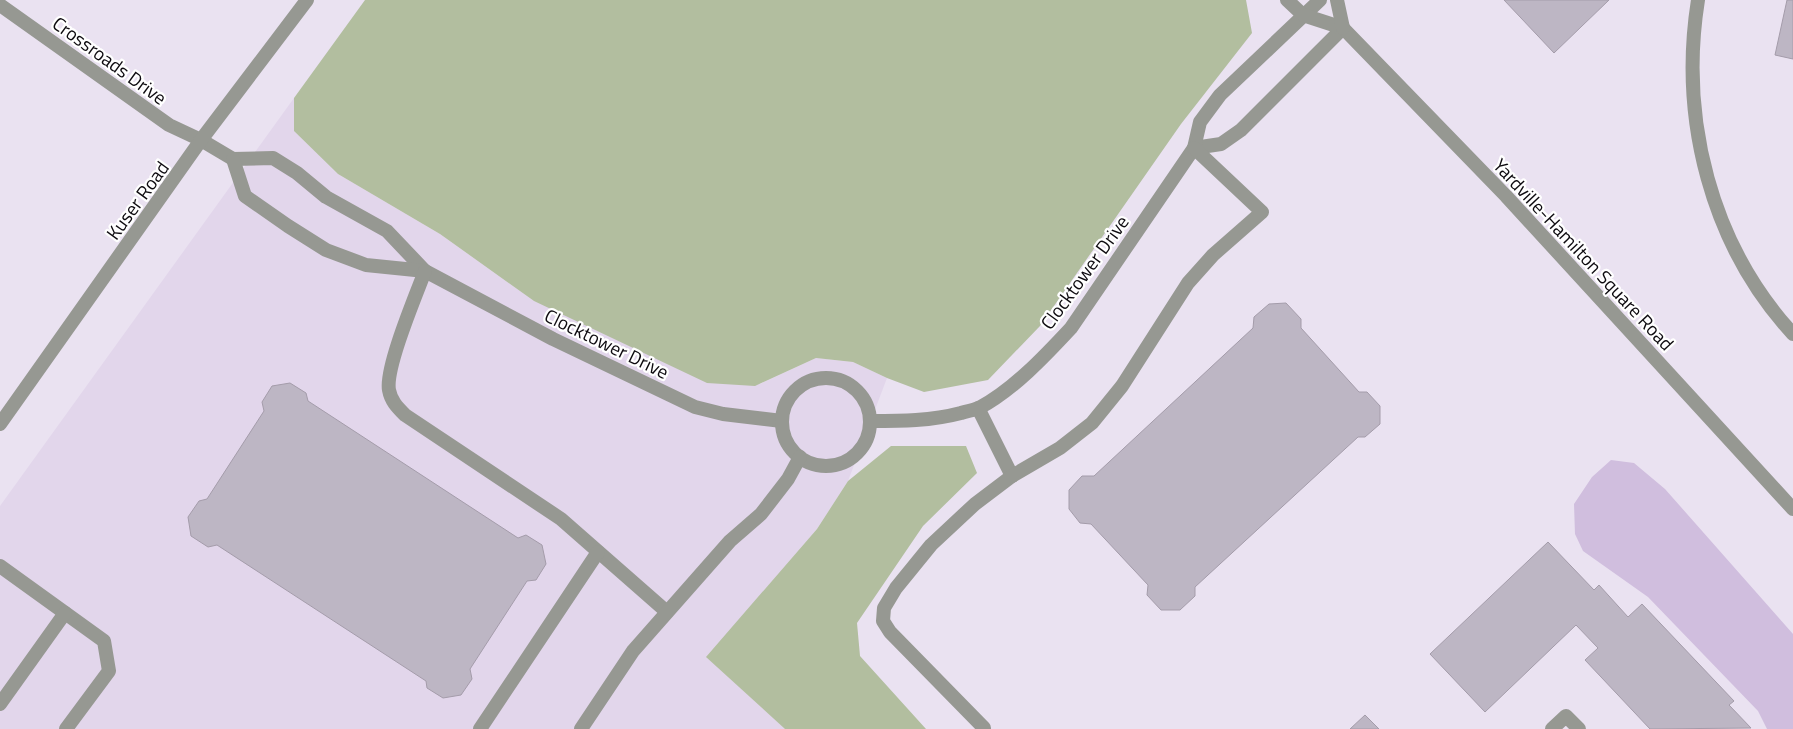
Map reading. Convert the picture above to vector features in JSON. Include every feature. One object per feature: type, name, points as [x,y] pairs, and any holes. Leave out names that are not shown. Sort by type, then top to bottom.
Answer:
[{"type":"street","name":"Kuser Road","points":[[0,424],[201,140],[307,0]]},
{"type":"street","name":"Yardville-Hamilton Square Road","points":[[1287,0],[1303,15],[1343,28],[1506,196],[1793,509]]},
{"type":"street","name":"Clocktower Drive","points":[[870,421],[923,420],[978,408],[1007,389],[1050,351],[1070,328],[1194,148],[1200,122],[1220,95],[1320,0]]},
{"type":"street","points":[[1194,148],[1221,144],[1241,130],[1343,28],[1337,0]]},
{"type":"street","points":[[1698,0],[1692,63],[1695,118],[1705,172],[1723,224],[1747,273],[1779,318],[1793,334]]},
{"type":"street","name":"Crossroads Drive","points":[[0,5],[169,125],[201,140]]},
{"type":"street","points":[[201,140],[234,159]]},
{"type":"street","points":[[984,728],[890,632],[882,621],[884,608],[896,588],[931,545],[975,504],[1012,476],[1060,448],[1092,423],[1122,386],[1188,283],[1213,255],[1262,212],[1194,148]]},
{"type":"street","name":"Clocktower Drive","points":[[424,271],[366,265],[326,250],[245,196],[234,159],[272,158],[297,173],[326,197],[387,231],[424,271],[553,339],[695,407],[722,414],[782,421]]},
{"type":"street","points":[[424,271],[393,360],[388,388],[392,402],[405,415],[561,519],[667,612]]},
{"type":"street","points":[[834,379],[848,384],[860,394],[867,407],[870,421],[868,435],[862,448],[852,458],[840,464],[826,466],[812,464],[800,457],[790,447],[784,435],[782,421],[785,406],[793,393],[812,381],[834,379]]},
{"type":"street","points":[[978,408],[1012,476]]},
{"type":"street","points":[[582,729],[633,651],[730,541],[761,514],[788,478],[800,457]]},
{"type":"street","points":[[480,729],[598,552]]},
{"type":"street","points":[[0,566],[104,641],[109,671],[66,729]]},
{"type":"street","points":[[0,704],[65,613]]},
{"type":"street","points":[[1552,729],[1566,716],[1579,729]]},
{"type":"shaded area","points":[[294,98],[294,131],[338,174],[440,234],[534,301],[760,384],[816,358],[853,362],[887,378],[848,481],[817,529],[707,657],[785,729],[0,729],[0,506]]},
{"type":"shaded area","points":[[1611,460],[1634,463],[1665,489],[1793,634],[1793,729],[1767,729],[1758,711],[1648,597],[1583,551],[1575,534],[1574,504],[1592,477]]},
{"type":"green space","points":[[365,0],[1246,0],[1252,33],[1181,124],[1040,326],[988,380],[924,392],[887,378],[853,362],[816,358],[755,386],[707,383],[534,301],[440,234],[338,174],[294,131],[294,98]]},
{"type":"green space","points":[[891,446],[966,446],[977,473],[923,526],[857,623],[860,656],[926,729],[785,729],[706,657],[817,529],[848,481]]},
{"type":"building","points":[[1504,0],[1609,0],[1554,53]]},
{"type":"building","points":[[1787,0],[1793,0],[1793,59],[1775,55]]},
{"type":"building","points":[[1286,303],[1301,319],[1301,328],[1359,392],[1367,392],[1380,406],[1380,424],[1365,437],[1358,437],[1195,587],[1195,596],[1180,610],[1161,610],[1147,595],[1148,585],[1091,524],[1080,523],[1069,509],[1069,490],[1082,476],[1094,476],[1253,328],[1254,317],[1269,304]]},
{"type":"building","points":[[290,383],[306,393],[308,401],[518,538],[526,535],[542,545],[546,564],[536,580],[527,581],[470,669],[472,679],[461,695],[443,698],[427,688],[426,681],[217,545],[208,547],[191,536],[188,517],[199,501],[207,499],[264,411],[262,402],[272,386]]},
{"type":"building","points":[[1548,542],[1594,590],[1599,585],[1628,617],[1642,604],[1734,701],[1729,705],[1751,728],[1650,729],[1585,660],[1598,648],[1576,625],[1485,712],[1430,654]]},
{"type":"building","points":[[1365,715],[1379,729],[1350,729]]}]
